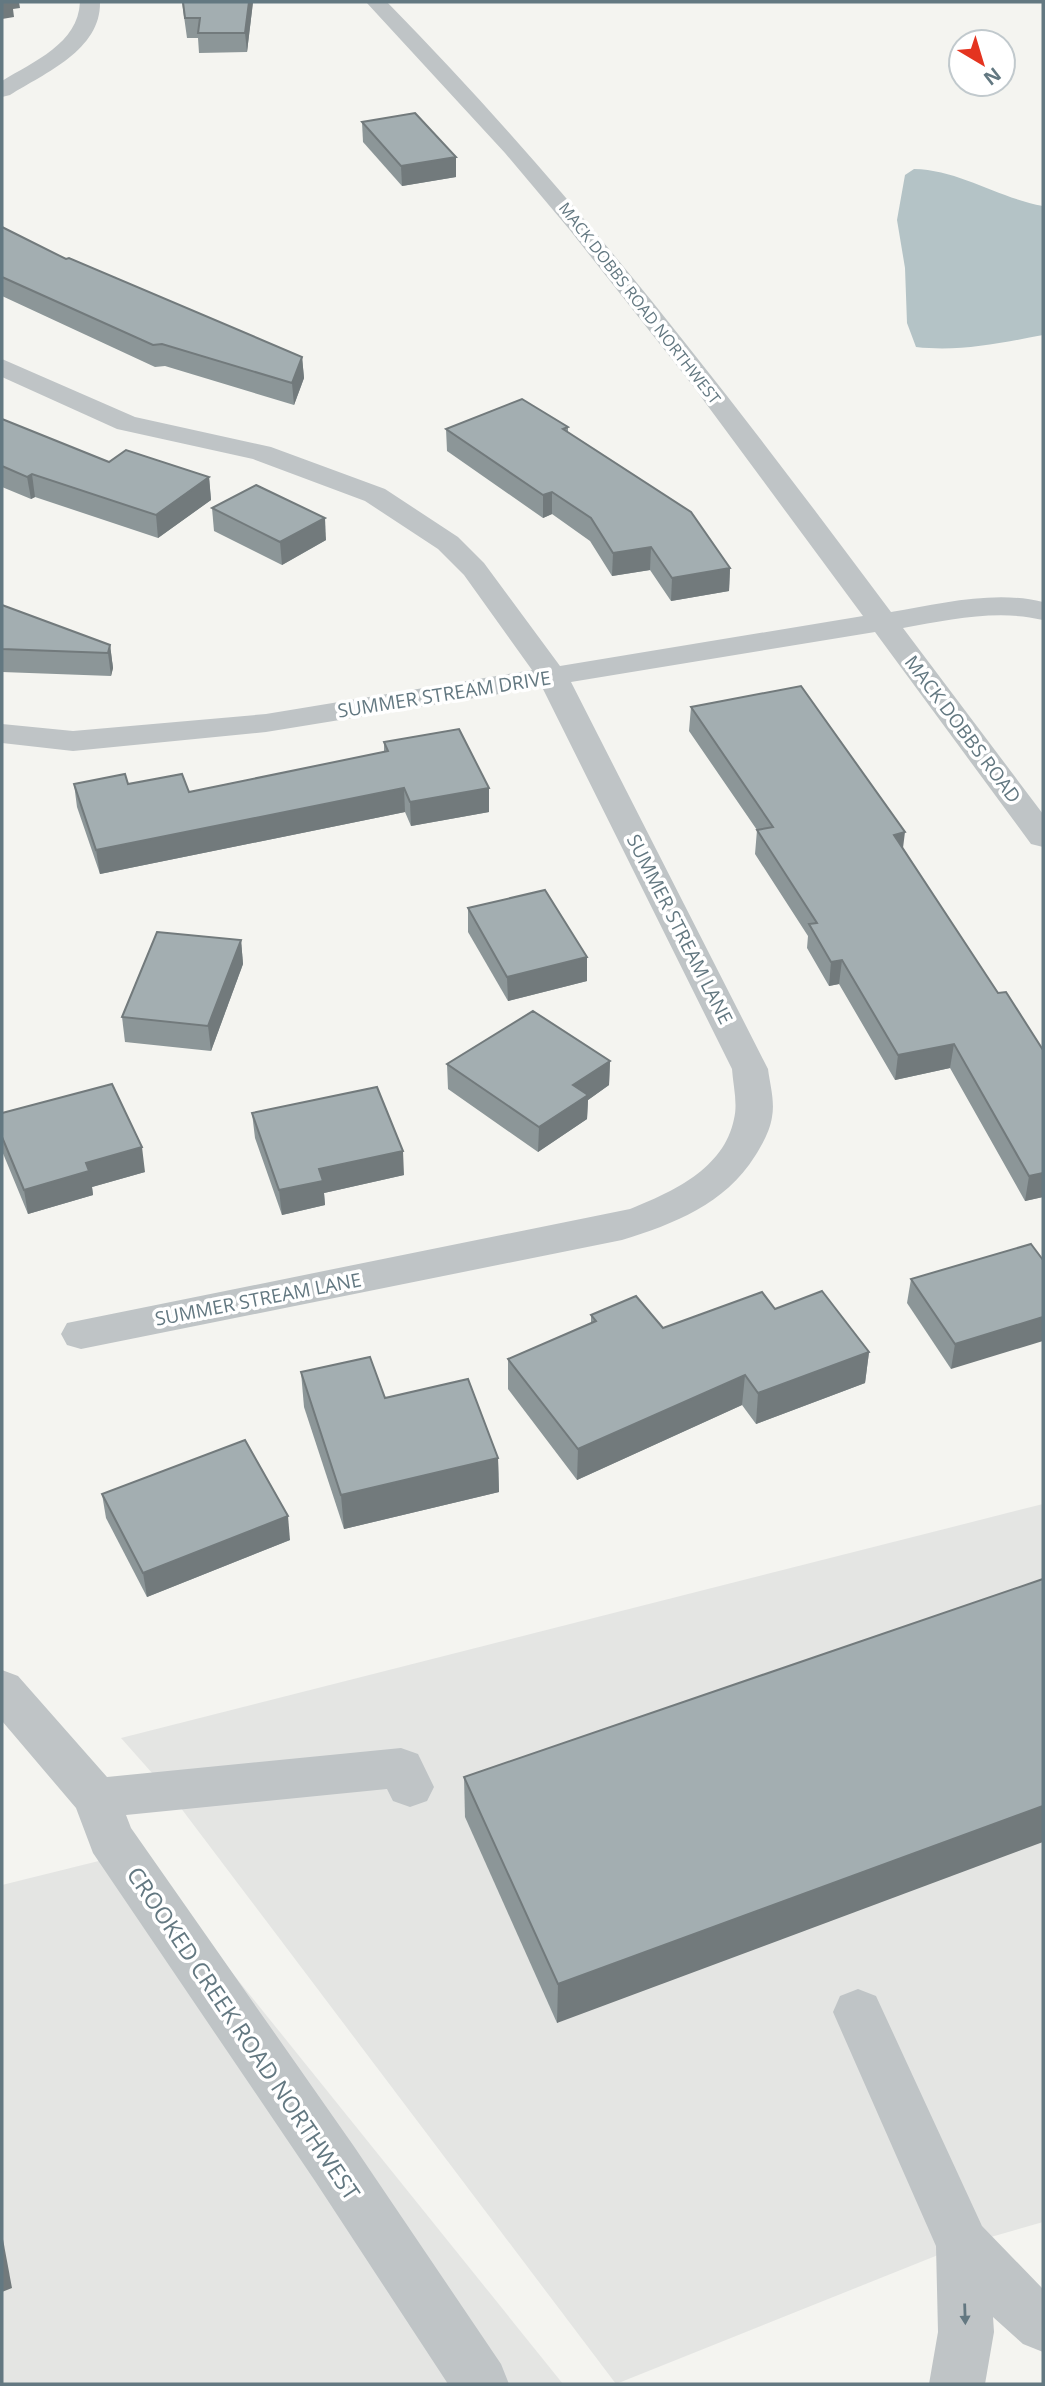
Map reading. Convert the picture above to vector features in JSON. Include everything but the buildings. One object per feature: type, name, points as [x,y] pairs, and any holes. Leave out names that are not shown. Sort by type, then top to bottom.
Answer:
[{"type":"street","points":[[2,90],[78,40],[91,18],[90,2]]},
{"type":"street","name":"MACK DOBBS ROAD NORTHWEST","points":[[376,2],[461,88],[612,262],[760,453],[883,622]]},
{"type":"street","name":"SUMMER STREAM LANE","points":[[2,367],[127,423],[261,453],[375,495],[448,543],[474,569],[552,677],[750,1069],[753,1121],[731,1165],[710,1185],[677,1207],[622,1226],[81,1334]]},
{"type":"street","name":"SUMMER STREAM DRIVE","points":[[5,740],[73,741],[266,723],[976,607],[1027,607],[1043,611]]},
{"type":"street","name":"MACK DOBBS ROAD","points":[[883,622],[1043,836]]},
{"type":"street","name":"CROOKED CREEK ROAD NORTHWEST","points":[[2,1689],[96,1798],[110,1838],[327,2152],[481,2384]]},
{"type":"street","points":[[96,1798],[401,1768],[410,1787]]},
{"type":"street","points":[[858,2012],[963,2245],[1011,2297],[1043,2325]]},
{"type":"street","points":[[957,2384],[966,2332],[963,2245]]},
{"type":"shaded area","points":[[914,169],[947,174],[1043,206],[1043,335],[964,348],[916,347],[907,323],[905,268],[897,220],[905,175]]},
{"type":"shaded area","points":[[1043,1504],[1043,2222],[963,2245],[616,2384],[168,1791],[121,1738]]},
{"type":"shaded area","points":[[135,1852],[563,2384],[2,2384],[2,1885]]}]
